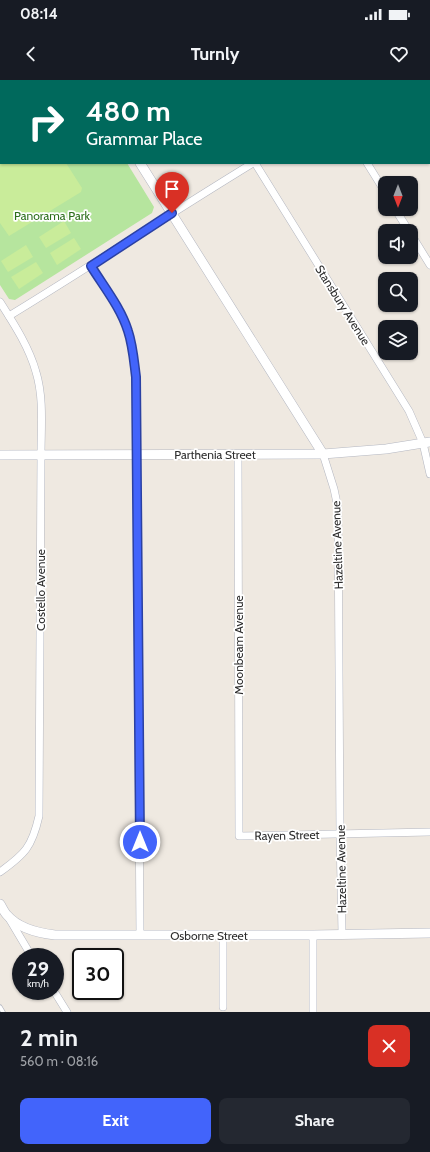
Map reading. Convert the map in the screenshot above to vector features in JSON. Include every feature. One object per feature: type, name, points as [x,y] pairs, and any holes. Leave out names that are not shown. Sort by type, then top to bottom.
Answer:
[{"type":"street","name":"Hazeltine Avenue","points":[[141,164],[323,454],[334,489],[338,508],[342,934]]},
{"type":"street","points":[[9,316],[252,164]]},
{"type":"street","name":"Stansbury Avenue","points":[[255,164],[409,411],[426,442],[430,474]]},
{"type":"street","points":[[368,164],[378,181]]},
{"type":"street","points":[[418,245],[430,265]]},
{"type":"street","points":[[91,266],[118,309],[128,330],[133,350],[136,377],[140,935]]},
{"type":"street","name":"Costello Avenue","points":[[0,302],[28,349],[37,373],[40,399],[41,454],[39,816],[35,833],[30,844],[20,858],[0,872]]},
{"type":"street","name":"Parthenia Street","points":[[0,455],[323,454],[386,449],[426,442]]},
{"type":"street","name":"Moonbeam Avenue","points":[[238,455],[239,836]]},
{"type":"street","name":"Rayen Street","points":[[239,836],[430,832]]},
{"type":"street","name":"Osborne Street","points":[[0,904],[7,915],[24,927],[46,934],[313,935],[430,933]]},
{"type":"street","points":[[7,915],[27,948]]},
{"type":"street","points":[[223,935],[223,1007]]},
{"type":"street","points":[[313,935],[313,1012]]},
{"type":"street","points":[[60,1000],[67,1012]]},
{"type":"lane","points":[[0,1007],[3,1012]]},
{"type":"green space","name":"Panorama Park","points":[[0,164],[128,164],[154,207],[152,213],[15,300],[9,299],[0,285]]},
{"type":"green space","points":[[0,164],[67,164],[82,188],[81,192],[9,236],[0,223]]},
{"type":"green space","points":[[64,221],[71,233],[46,248],[39,237]]},
{"type":"green space","points":[[74,238],[81,249],[57,265],[50,253]]},
{"type":"green space","points":[[26,245],[33,257],[8,272],[1,261]]},
{"type":"green space","points":[[36,262],[43,273],[19,289],[11,277]]},
{"type":"route","points":[[140,842],[136,377],[133,350],[128,330],[118,309],[91,266],[172,213]]}]
